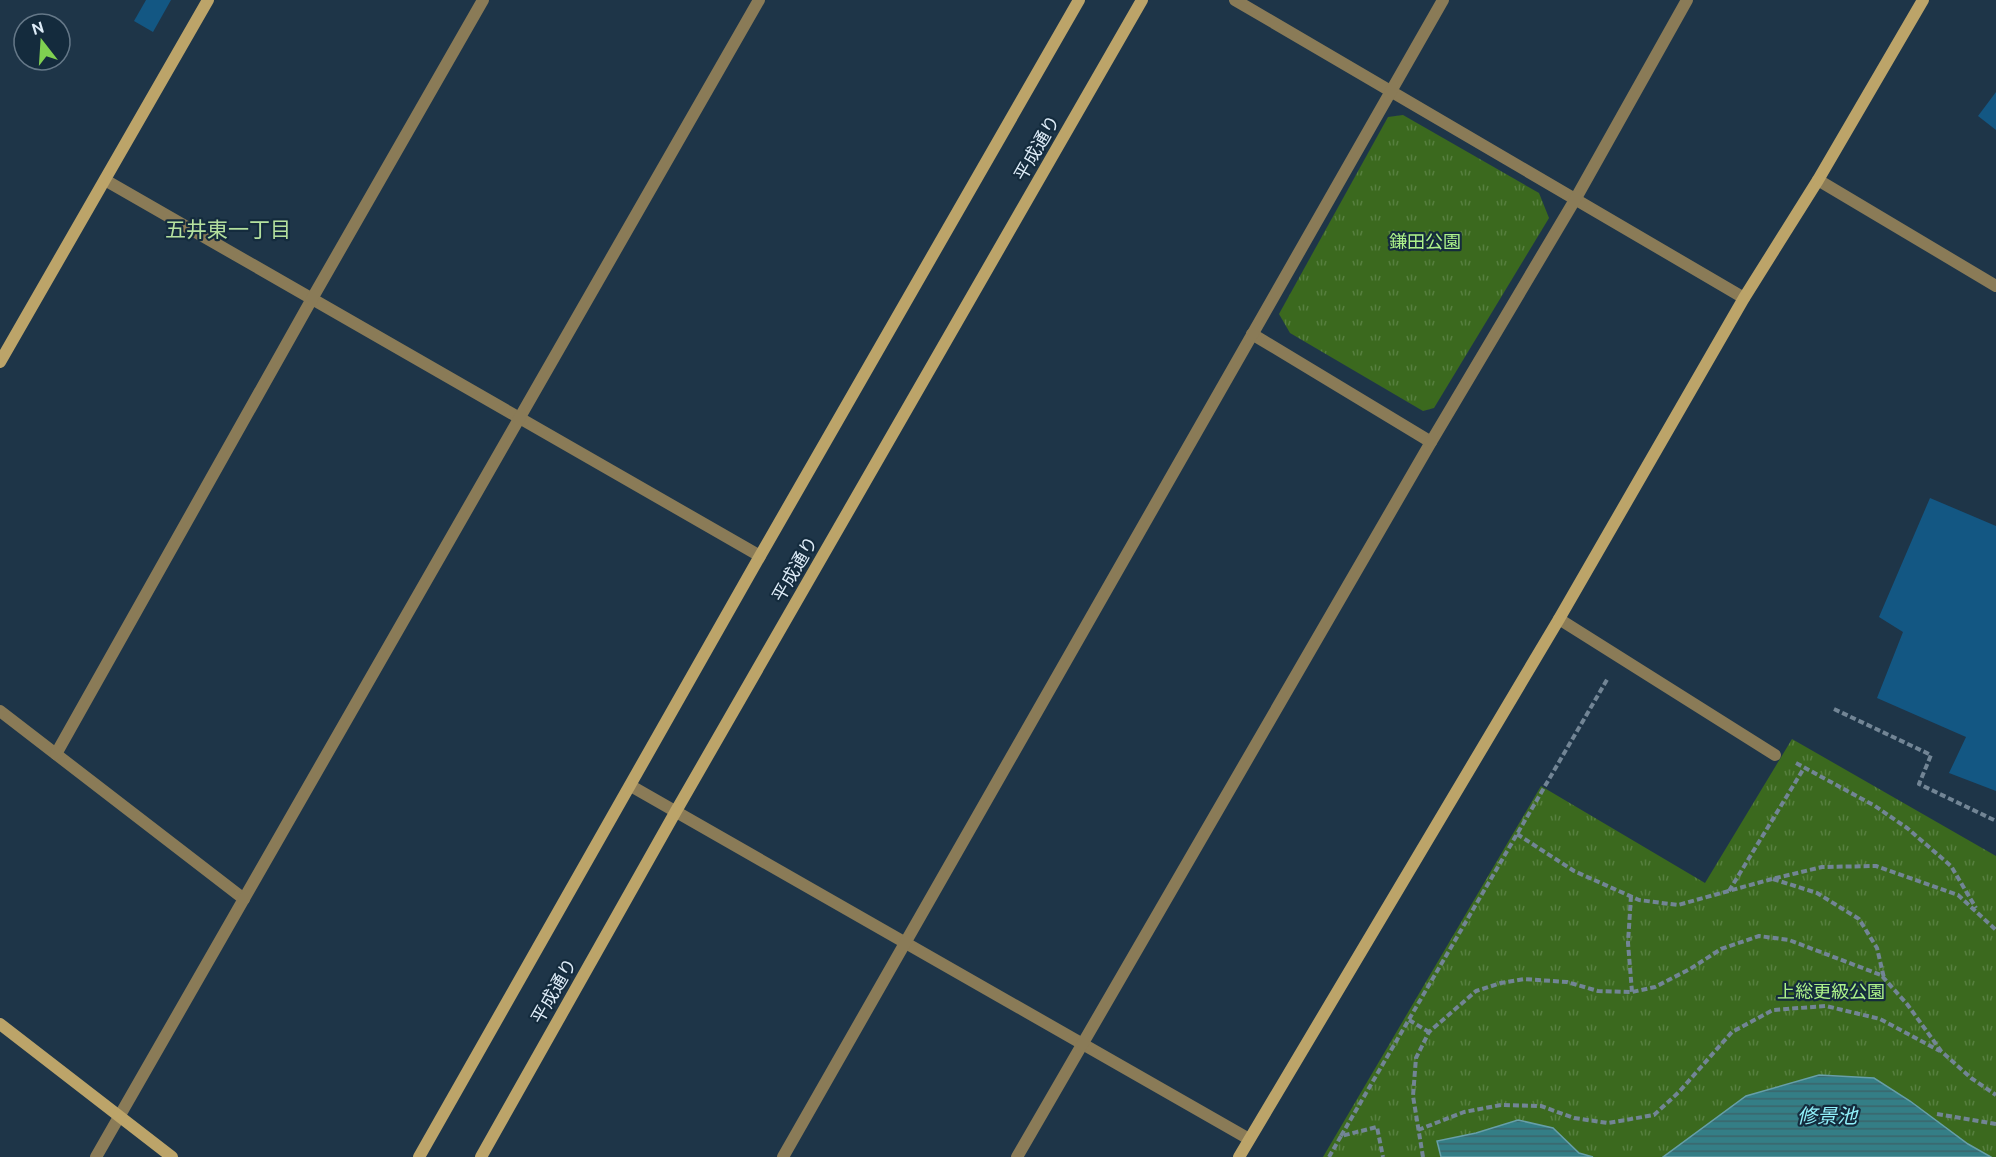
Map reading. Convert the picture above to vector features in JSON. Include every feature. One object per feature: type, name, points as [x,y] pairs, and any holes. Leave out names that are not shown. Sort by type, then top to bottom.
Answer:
[{"type":"street","points":[[0,362],[208,0]]},
{"type":"street","points":[[56,754],[483,0]]},
{"type":"street","points":[[96,1157],[759,0]]},
{"type":"street","name":"平成通り","points":[[419,1157],[1079,0]]},
{"type":"street","name":"平成通り","points":[[481,1157],[676,812],[1142,0]]},
{"type":"street","points":[[1235,0],[1744,298]]},
{"type":"street","points":[[783,1157],[1443,0]]},
{"type":"street","points":[[1017,1157],[1575,198],[1687,0]]},
{"type":"street","points":[[1239,1157],[1559,619],[1744,298],[1818,180],[1923,0]]},
{"type":"street","points":[[105,180],[313,297],[760,556]]},
{"type":"street","points":[[1818,180],[1996,286]]},
{"type":"street","points":[[1252,334],[1431,442]]},
{"type":"street","points":[[1559,619],[1775,755]]},
{"type":"street","points":[[0,711],[244,899]]},
{"type":"street","points":[[631,786],[1249,1139]]},
{"type":"street","points":[[0,1024],[172,1157]]},
{"type":"path","points":[[1329,1157],[1620,658]]},
{"type":"path","points":[[1834,709],[1931,755],[1919,784],[1996,821]]},
{"type":"path","points":[[1790,760],[1875,806],[1906,828],[1951,866],[1978,913]]},
{"type":"path","points":[[1729,892],[1804,768]]},
{"type":"path","points":[[1517,834],[1574,872],[1639,900],[1678,905],[1822,867],[1876,866],[1958,895],[1995,927]]},
{"type":"path","points":[[1772,879],[1817,893],[1859,919],[1877,948],[1885,979]]},
{"type":"path","points":[[1631,896],[1628,943],[1632,992]]},
{"type":"path","points":[[1423,1157],[1413,1096],[1416,1058],[1429,1032],[1476,991],[1500,982],[1524,979],[1568,982],[1598,991],[1632,992],[1655,987],[1690,969],[1721,949],[1759,936],[1789,940],[1881,975],[1941,1051],[1971,1078],[1996,1095]]},
{"type":"path","points":[[1418,1130],[1464,1112],[1501,1105],[1541,1106],[1574,1118],[1608,1123],[1654,1115],[1679,1092],[1732,1032],[1773,1010],[1826,1006],[1880,1019],[1941,1051]]},
{"type":"path","points":[[1409,1020],[1429,1032]]},
{"type":"path","points":[[1936,1114],[1996,1124]]},
{"type":"path","points":[[1341,1136],[1377,1127],[1383,1157]]},
{"type":"green space","name":"鎌田公園","points":[[1403,115],[1539,193],[1549,218],[1434,408],[1423,411],[1290,333],[1279,314],[1388,117]]},
{"type":"green space","name":"上総更級公園","points":[[1792,739],[1996,856],[1996,1157],[1323,1157],[1541,786],[1705,883]]},
{"type":"water","name":"修景池","points":[[1819,1075],[1874,1078],[1910,1101],[1968,1144],[1991,1157],[1663,1157],[1746,1096]]},
{"type":"water","points":[[1518,1120],[1553,1128],[1579,1153],[1593,1157],[1441,1157],[1437,1141],[1476,1133]]},
{"type":"building","points":[[146,0],[171,0],[153,32],[134,21]]},
{"type":"building","points":[[1996,92],[1996,130],[1978,116]]},
{"type":"building","points":[[1930,498],[1996,526],[1996,791],[1949,773],[1966,737],[1877,698],[1903,632],[1879,617]]},
{"type":"district","name":"五井東一丁目","points":[[228,230]]}]
